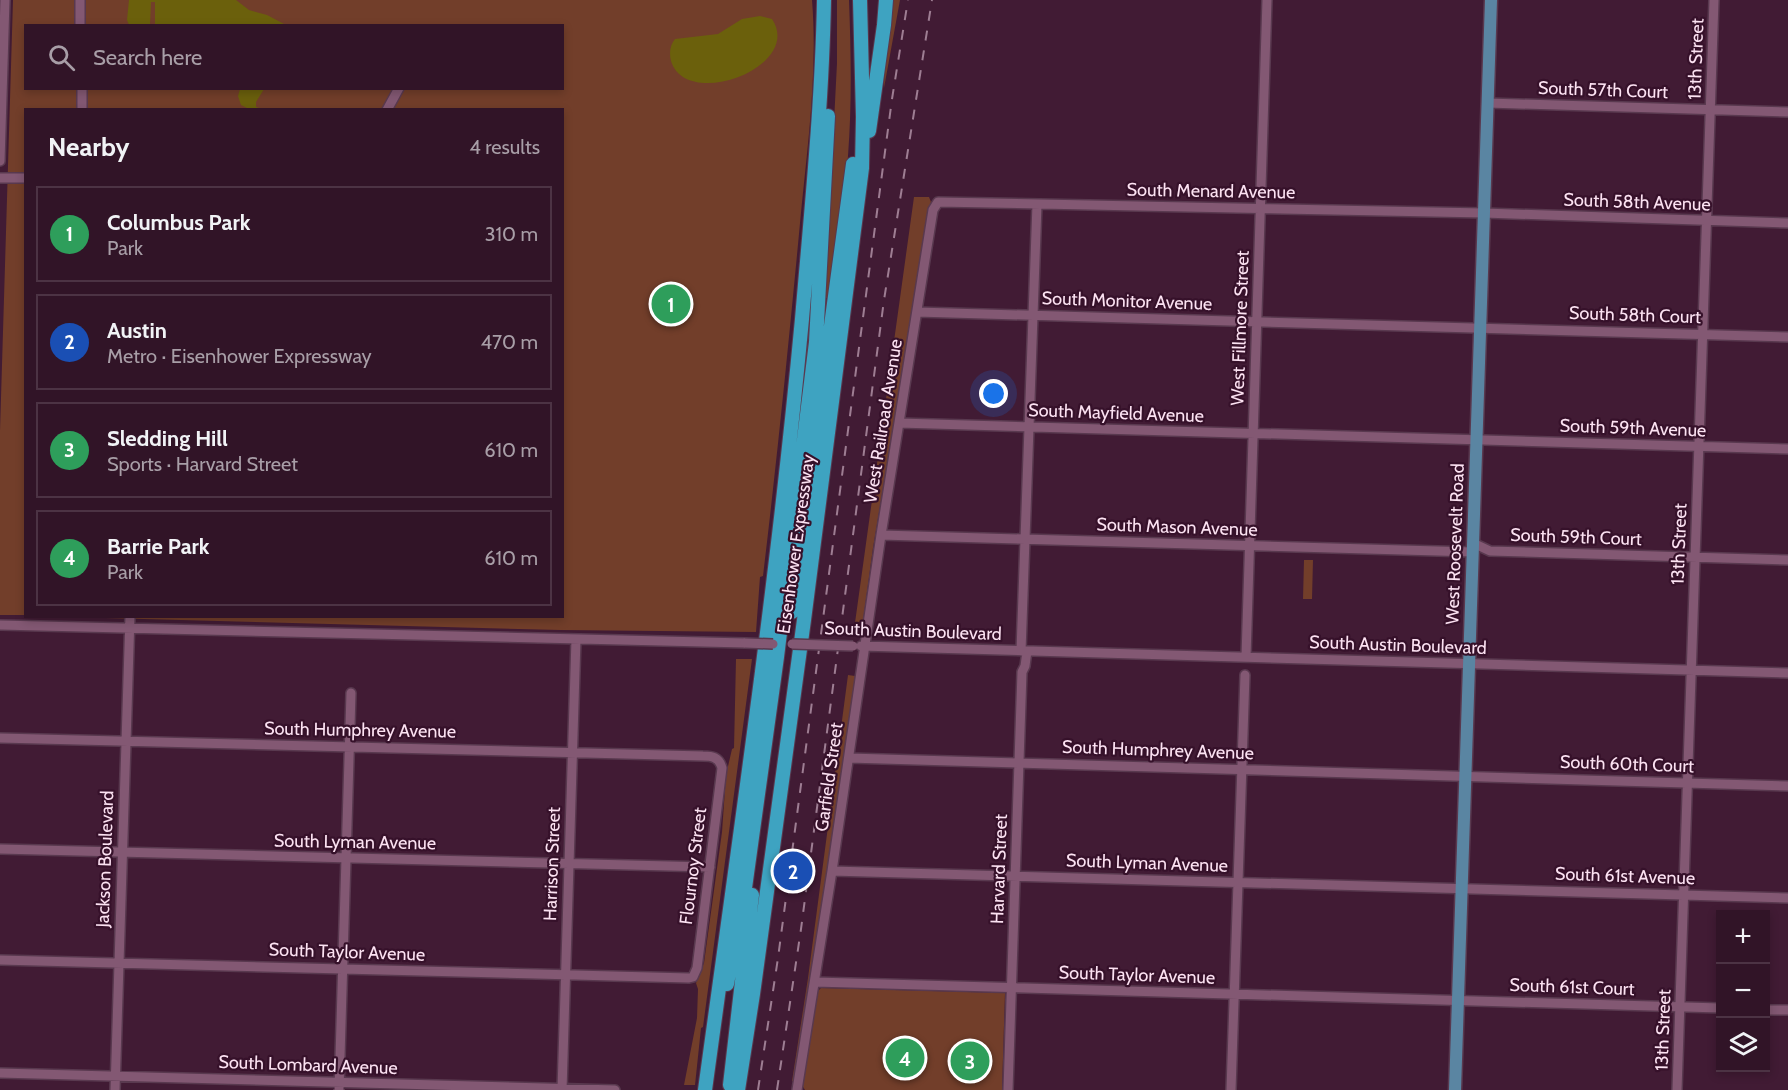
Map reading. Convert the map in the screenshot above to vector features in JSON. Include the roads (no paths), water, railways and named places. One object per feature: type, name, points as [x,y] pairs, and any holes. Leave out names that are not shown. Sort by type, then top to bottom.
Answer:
[{"type":"highway","points":[[817,0],[824,22]]},
{"type":"highway","name":"Eisenhower Expressway","points":[[705,1090],[791,430],[816,162],[824,0]]},
{"type":"highway","points":[[730,1090],[816,342],[831,64],[829,0]]},
{"type":"highway","name":"Eisenhower Expressway","points":[[738,1090],[805,608],[862,168],[860,0]]},
{"type":"highway","points":[[862,168],[873,110],[886,0]]},
{"type":"highway","points":[[714,1022],[729,976],[745,888],[854,162],[863,117]]},
{"type":"main road","name":"West Roosevelt Road","points":[[1455,1090],[1491,0]]},
{"type":"street","points":[[0,161],[2,29],[5,0]]},
{"type":"street","points":[[80,0],[80,24]]},
{"type":"street","name":"West Fillmore Street","points":[[1246,657],[1267,0]]},
{"type":"street","name":"13th Street","points":[[1677,1090],[1714,0]]},
{"type":"street","points":[[82,90],[82,108]]},
{"type":"street","points":[[388,108],[398,90]]},
{"type":"street","name":"South 57th Court","points":[[1488,103],[1788,112]]},
{"type":"street","points":[[0,178],[24,178]]},
{"type":"street","name":"South Menard Avenue","points":[[938,202],[1484,213]]},
{"type":"street","name":"West Railroad Avenue","points":[[864,646],[933,210],[938,202]]},
{"type":"street","name":"Harvard Street","points":[[1008,1090],[1022,672],[1025,666],[1025,539],[1037,204]]},
{"type":"street","name":"South 58th Avenue","points":[[1484,213],[1788,223]]},
{"type":"street","name":"South Monitor Avenue","points":[[917,312],[1480,327]]},
{"type":"street","name":"South 58th Court","points":[[1480,327],[1788,337]]},
{"type":"street","name":"South Mayfield Avenue","points":[[899,423],[1477,439]]},
{"type":"street","name":"South 59th Avenue","points":[[1477,439],[1788,449]]},
{"type":"street","name":"South Mason Avenue","points":[[881,535],[1249,545],[1473,547]]},
{"type":"street","name":"South 59th Court","points":[[1473,547],[1490,551],[1788,560]]},
{"type":"street","name":"Jackson Boulevard","points":[[115,1090],[130,618]]},
{"type":"street","name":"South Austin Boulevard","points":[[0,625],[864,646],[1788,674]]},
{"type":"street","name":"Harrison Street","points":[[562,1089],[576,639]]},
{"type":"street","name":"Garfield Street","points":[[797,1090],[832,871],[864,646]]},
{"type":"street","points":[[1231,1090],[1245,675]]},
{"type":"street","points":[[339,1086],[351,693]]},
{"type":"street","name":"South Humphrey Avenue","points":[[0,738],[709,756],[719,760]]},
{"type":"street","name":"South Humphrey Avenue","points":[[849,758],[1466,776]]},
{"type":"street","name":"Flournoy Street","points":[[693,977],[697,968],[722,773],[719,760]]},
{"type":"street","name":"South 60th Court","points":[[1466,776],[1788,786]]},
{"type":"street","name":"South Lyman Avenue","points":[[0,849],[710,867]]},
{"type":"street","name":"South Lyman Avenue","points":[[832,871],[1462,888]]},
{"type":"street","name":"South 61st Avenue","points":[[1462,888],[1788,898]]},
{"type":"street","name":"South Taylor Avenue","points":[[0,960],[693,977]]},
{"type":"street","name":"South Taylor Avenue","points":[[815,982],[1458,1000]]},
{"type":"street","name":"South 61st Court","points":[[1458,1000],[1716,1008]]},
{"type":"street","points":[[1770,1010],[1788,1010]]},
{"type":"street","name":"South Lombard Avenue","points":[[0,1073],[339,1086],[615,1090]]},
{"type":"railway","points":[[758,1090],[778,958],[892,99],[908,0]]},
{"type":"railway","points":[[777,1090],[801,929],[884,300],[932,0]]},
{"type":"place","name":"Columbus Park","points":[[671,304]]},
{"type":"place","name":"Austin","points":[[793,871]]},
{"type":"place","name":"Barrie Park","points":[[905,1058]]},
{"type":"place","name":"Sledding Hill","points":[[970,1061]]}]
